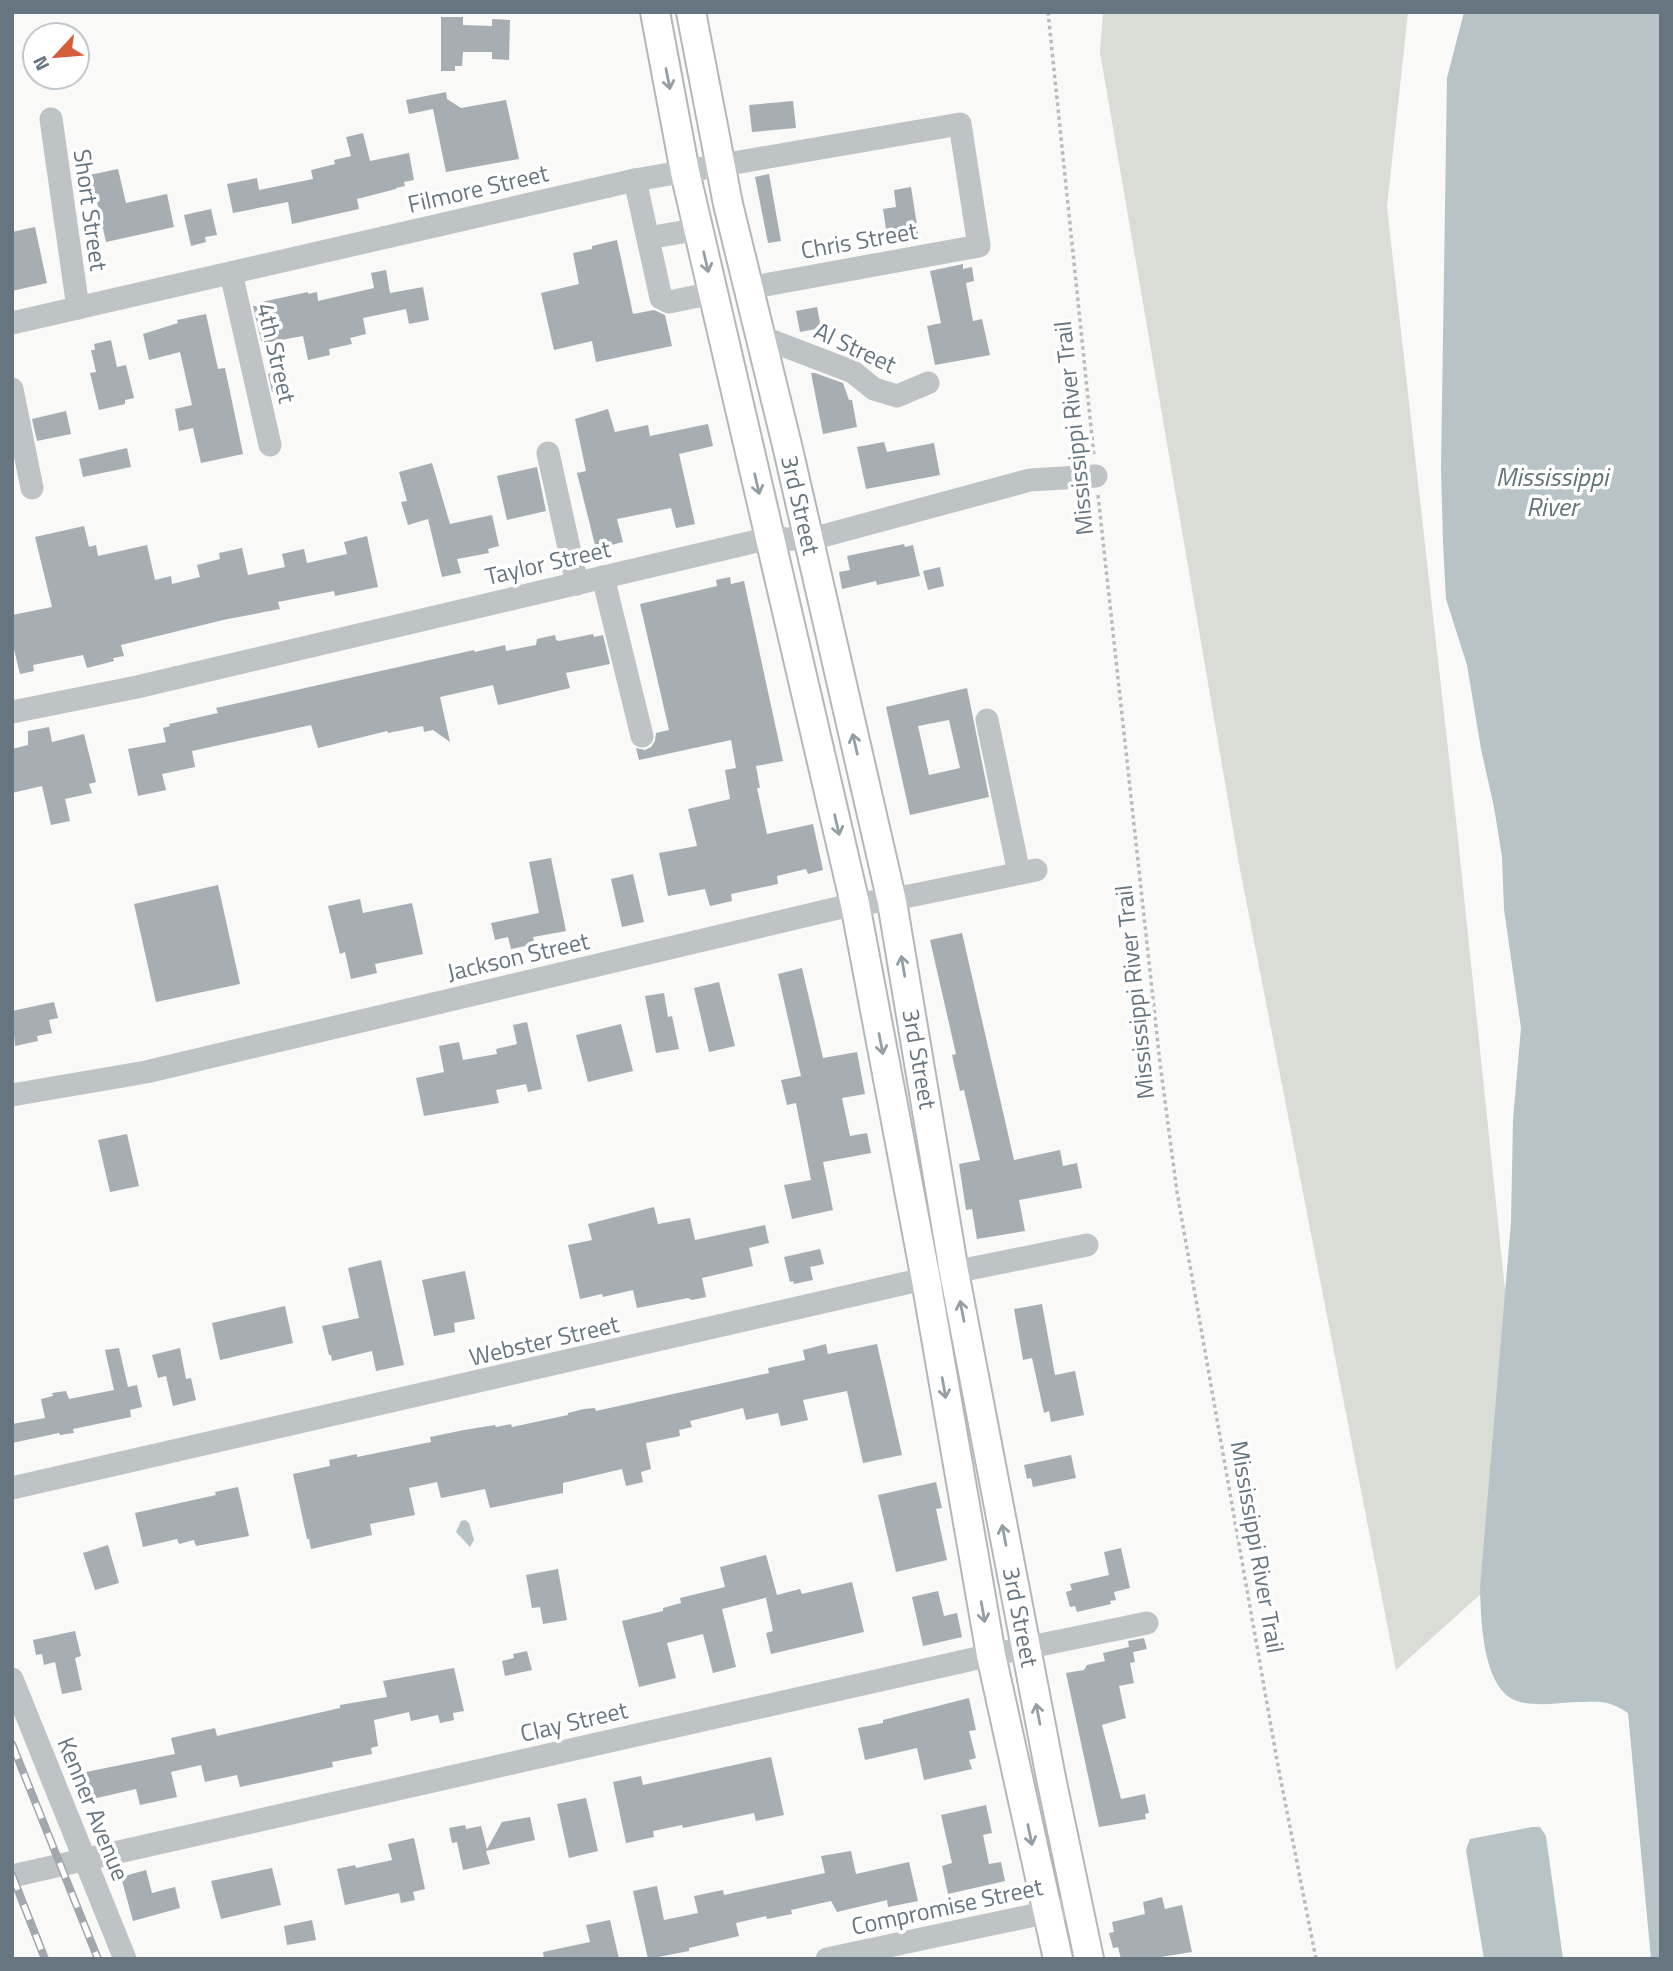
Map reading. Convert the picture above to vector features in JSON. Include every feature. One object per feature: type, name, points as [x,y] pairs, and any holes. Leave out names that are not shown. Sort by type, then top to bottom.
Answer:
[{"type":"main road","name":"3rd Street","points":[[655,12],[685,172],[855,904],[926,1280],[991,1656],[1058,1959]]},
{"type":"main road","name":"3rd Street","points":[[691,12],[722,166],[724,190],[808,540],[890,900],[954,1272],[1026,1650],[1089,1959]]},
{"type":"street","name":"Short Street","points":[[51,120],[78,308]]},
{"type":"street","name":"Filmore Street","points":[[12,323],[635,180],[960,124],[979,246]]},
{"type":"street","points":[[635,180],[661,298],[669,302],[713,293]]},
{"type":"street","points":[[648,238],[699,229]]},
{"type":"street","name":"Chris Street","points":[[748,288],[979,246]]},
{"type":"street","name":"4th Street","points":[[231,273],[270,445]]},
{"type":"street","name":"Al Street","points":[[759,336],[853,372],[874,389],[897,396],[928,383]]},
{"type":"street","points":[[12,389],[32,488]]},
{"type":"street","points":[[548,453],[578,584]]},
{"type":"street","name":"Taylor Street","points":[[12,712],[137,687],[769,538],[808,540],[1030,480],[1096,476]]},
{"type":"street","points":[[603,577],[642,736]]},
{"type":"street","name":"Jackson Street","points":[[12,1095],[146,1072],[855,904],[890,900],[1028,871],[986,720]]},
{"type":"street","name":"Webster Street","points":[[12,1488],[954,1272],[1087,1245]]},
{"type":"street","name":"Clay Street","points":[[12,1876],[1147,1623]]},
{"type":"street","name":"Kenner Avenue","points":[[12,1679],[125,1959]]},
{"type":"street","name":"Compromise Street","points":[[827,1959],[1077,1906]]},
{"type":"path","name":"Mississippi River Trail","points":[[1048,12],[1160,1063],[1177,1192],[1278,1766],[1317,1959]]},
{"type":"shaded area","points":[[1103,12],[1408,12],[1387,207],[1456,820],[1506,1299],[1521,1558],[1396,1670],[1239,864],[1100,52]]},
{"type":"water","name":"Mississippi River","points":[[1464,12],[1661,12],[1661,1959],[1651,1959],[1628,1713],[1603,1702],[1524,1703],[1505,1694],[1490,1668],[1481,1617],[1480,1588],[1511,1222],[1513,1120],[1521,1028],[1504,909],[1502,857],[1494,807],[1467,665],[1446,599],[1441,468],[1447,78]]},
{"type":"water","points":[[461,1521],[469,1523],[474,1540],[470,1547],[456,1532]]},
{"type":"water","points":[[1540,1827],[1546,1836],[1563,1959],[1484,1959],[1466,1850],[1470,1839]]},
{"type":"building","points":[[441,17],[463,17],[463,25],[492,26],[492,19],[510,20],[509,60],[492,59],[492,52],[463,52],[462,66],[455,66],[455,71],[441,71]]},
{"type":"building","points":[[446,92],[447,99],[461,108],[506,100],[519,159],[446,172],[433,109],[409,114],[406,100]]},
{"type":"building","points":[[793,101],[796,128],[752,132],[749,105]]},
{"type":"building","points":[[363,133],[370,161],[409,153],[414,180],[404,182],[405,186],[396,189],[357,199],[359,209],[292,224],[288,202],[233,213],[227,184],[257,178],[259,190],[313,179],[311,170],[335,164],[334,160],[351,156],[346,137]]},
{"type":"building","points":[[118,169],[126,203],[167,194],[174,227],[106,242],[96,197],[85,199],[80,177]]},
{"type":"building","points":[[769,174],[781,241],[768,243],[755,177]]},
{"type":"building","points":[[911,187],[919,238],[888,243],[883,209],[896,207],[894,190]]},
{"type":"building","points":[[211,209],[217,235],[205,237],[206,242],[191,246],[184,215]]},
{"type":"building","points":[[35,227],[47,283],[12,291],[12,232]]},
{"type":"building","points":[[617,240],[633,314],[654,310],[665,315],[672,346],[596,362],[592,341],[554,350],[541,293],[579,284],[573,253]]},
{"type":"building","points":[[963,264],[963,269],[972,267],[974,281],[966,283],[973,321],[982,319],[990,355],[935,365],[927,326],[941,323],[930,271]]},
{"type":"building","points":[[386,270],[390,293],[423,287],[429,320],[409,324],[406,309],[363,318],[366,334],[350,338],[352,344],[329,349],[330,355],[308,360],[303,336],[264,343],[264,340],[261,341],[253,306],[257,306],[257,303],[308,292],[317,292],[318,301],[374,288],[371,273]]},
{"type":"building","points":[[817,307],[821,328],[800,332],[796,311]]},
{"type":"building","points":[[206,314],[218,369],[225,368],[243,454],[201,463],[193,428],[179,431],[175,409],[192,405],[180,352],[149,360],[143,334],[178,323],[177,320]]},
{"type":"building","points":[[111,340],[117,367],[126,365],[134,398],[125,400],[125,404],[99,410],[90,373],[96,372],[91,350],[95,350],[94,344]]},
{"type":"building","points":[[284,370],[289,389],[272,392],[268,374]]},
{"type":"building","points":[[811,373],[843,383],[849,400],[852,400],[857,427],[823,434]]},
{"type":"building","points":[[608,409],[615,432],[648,425],[650,436],[708,424],[713,446],[679,454],[695,524],[676,528],[671,508],[617,519],[623,542],[596,549],[577,473],[586,471],[575,419]]},
{"type":"building","points":[[66,411],[71,434],[37,441],[32,419]]},
{"type":"building","points":[[884,442],[887,452],[934,443],[940,475],[866,489],[857,447]]},
{"type":"building","points":[[127,448],[131,467],[83,477],[79,459]]},
{"type":"building","points":[[432,463],[450,524],[492,515],[499,546],[488,549],[489,553],[457,559],[461,573],[442,577],[428,519],[408,525],[401,502],[407,501],[399,472]]},
{"type":"building","points":[[537,467],[546,511],[507,520],[497,476]]},
{"type":"building","points":[[84,526],[89,547],[96,545],[98,556],[147,545],[155,580],[171,576],[172,584],[200,577],[197,565],[220,559],[219,553],[242,548],[248,575],[285,567],[282,554],[304,549],[307,563],[347,554],[344,542],[367,536],[378,587],[335,596],[334,591],[278,602],[280,609],[121,645],[124,656],[87,668],[83,655],[33,665],[34,671],[20,674],[12,641],[12,615],[52,607],[35,537]]},
{"type":"building","points":[[904,544],[905,547],[913,545],[920,576],[877,585],[876,581],[842,589],[839,572],[850,570],[847,556]]},
{"type":"building","points":[[940,567],[944,586],[928,590],[923,571]]},
{"type":"building","points":[[730,577],[731,584],[744,581],[783,761],[756,766],[760,788],[757,788],[767,834],[813,824],[823,870],[808,874],[806,869],[777,876],[778,884],[731,894],[732,901],[710,906],[705,889],[668,896],[659,853],[697,846],[688,809],[730,799],[725,770],[736,768],[731,740],[639,760],[636,748],[645,750],[651,747],[656,733],[669,730],[640,604],[717,586],[716,580]]},
{"type":"building","points":[[593,634],[594,637],[603,635],[610,664],[566,673],[570,688],[498,705],[493,685],[440,697],[450,742],[433,730],[424,732],[423,726],[388,733],[387,731],[318,748],[311,725],[192,751],[195,767],[162,774],[166,790],[138,796],[128,749],[166,742],[163,728],[170,726],[169,724],[218,713],[216,708],[474,650],[475,652],[505,645],[506,651],[536,645],[537,639],[555,635],[559,641]]},
{"type":"building","points":[[967,688],[989,797],[910,815],[886,707]],"holes":[[[949,720],[960,768],[929,775],[918,726]]]},
{"type":"building","points":[[49,727],[52,742],[84,734],[96,782],[89,784],[92,793],[65,799],[70,821],[51,825],[42,786],[12,793],[12,749],[28,745],[28,731]]},
{"type":"building","points":[[551,858],[566,931],[533,937],[535,944],[511,949],[508,937],[495,940],[491,923],[539,913],[529,862]]},
{"type":"building","points":[[633,874],[644,922],[622,927],[611,879]]},
{"type":"building","points":[[218,885],[240,984],[156,1002],[134,904]]},
{"type":"building","points":[[360,899],[363,913],[412,903],[423,954],[375,964],[377,973],[351,979],[345,952],[340,954],[328,906]]},
{"type":"building","points":[[962,933],[1014,1160],[1060,1150],[1063,1166],[1077,1163],[1082,1188],[1019,1200],[1025,1231],[977,1239],[972,1209],[966,1210],[959,1164],[980,1160],[964,1090],[960,1091],[952,1055],[956,1054],[930,940]]},
{"type":"building","points":[[802,968],[823,1058],[857,1052],[865,1094],[842,1098],[850,1136],[867,1133],[871,1153],[823,1162],[833,1210],[792,1219],[784,1185],[811,1180],[796,1103],[787,1105],[781,1080],[801,1076],[778,974]]},
{"type":"building","points":[[719,982],[735,1046],[709,1052],[694,988]]},
{"type":"building","points":[[664,993],[668,1017],[672,1016],[679,1049],[656,1053],[645,996]]},
{"type":"building","points":[[54,1002],[58,1018],[49,1020],[52,1033],[37,1036],[38,1041],[15,1046],[12,1011]]},
{"type":"building","points":[[527,1022],[542,1089],[528,1092],[526,1084],[496,1090],[499,1103],[424,1116],[416,1078],[444,1072],[439,1046],[459,1042],[463,1060],[497,1054],[496,1049],[517,1044],[513,1025]]},
{"type":"building","points":[[621,1024],[633,1071],[588,1082],[576,1035]]},
{"type":"building","points":[[127,1134],[139,1186],[110,1192],[98,1140]]},
{"type":"building","points":[[654,1207],[658,1224],[690,1218],[695,1240],[765,1225],[769,1243],[749,1248],[753,1266],[702,1278],[706,1297],[637,1308],[633,1290],[580,1299],[568,1245],[592,1240],[588,1224]]},
{"type":"building","points":[[820,1249],[824,1264],[810,1267],[813,1280],[794,1284],[793,1281],[790,1282],[784,1257]]},
{"type":"building","points":[[381,1260],[404,1365],[376,1371],[372,1351],[332,1361],[322,1326],[359,1318],[348,1268]]},
{"type":"building","points":[[465,1271],[475,1319],[454,1323],[455,1332],[434,1336],[422,1280]]},
{"type":"building","points":[[1042,1304],[1055,1375],[1075,1371],[1084,1415],[1051,1422],[1049,1411],[1044,1413],[1032,1358],[1023,1360],[1014,1309]]},
{"type":"building","points":[[285,1306],[293,1343],[220,1360],[212,1323]]},
{"type":"building","points":[[826,1344],[828,1354],[877,1344],[902,1455],[863,1463],[847,1391],[803,1400],[808,1420],[781,1426],[778,1413],[746,1420],[743,1408],[690,1421],[692,1427],[679,1430],[680,1436],[646,1443],[651,1469],[641,1472],[643,1482],[626,1486],[622,1469],[563,1483],[563,1493],[490,1508],[485,1489],[441,1498],[437,1482],[409,1488],[415,1515],[370,1524],[372,1535],[311,1549],[307,1539],[293,1474],[330,1466],[329,1460],[431,1442],[430,1437],[464,1430],[511,1424],[512,1427],[584,1409],[595,1408],[596,1411],[769,1373],[768,1368],[805,1360],[803,1350]]},
{"type":"building","points":[[119,1348],[128,1387],[137,1385],[142,1407],[130,1410],[131,1417],[73,1429],[74,1433],[59,1433],[12,1443],[12,1424],[45,1418],[41,1399],[53,1396],[52,1393],[66,1391],[69,1399],[114,1390],[105,1350]]},
{"type":"building","points":[[180,1348],[186,1379],[191,1378],[196,1400],[173,1406],[166,1376],[158,1378],[152,1355]]},
{"type":"building","points":[[1071,1455],[1076,1478],[1033,1487],[1031,1478],[1027,1479],[1024,1465]]},
{"type":"building","points":[[936,1482],[942,1508],[936,1509],[947,1560],[896,1572],[878,1495]]},
{"type":"building","points":[[238,1487],[249,1536],[196,1546],[194,1540],[179,1544],[177,1539],[143,1547],[135,1513],[216,1495],[215,1492]]},
{"type":"building","points":[[108,1545],[119,1583],[95,1590],[83,1553]]},
{"type":"building","points":[[1121,1548],[1130,1588],[1114,1592],[1116,1600],[1110,1601],[1111,1604],[1077,1612],[1075,1606],[1070,1607],[1066,1592],[1072,1590],[1070,1584],[1109,1575],[1104,1552]]},
{"type":"building","points":[[766,1555],[777,1595],[800,1589],[802,1594],[852,1582],[864,1632],[771,1654],[766,1633],[773,1631],[766,1598],[773,1596],[722,1609],[736,1667],[713,1673],[703,1634],[667,1643],[676,1678],[639,1687],[622,1621],[663,1611],[663,1608],[681,1603],[680,1598],[725,1587],[720,1567]]},
{"type":"building","points":[[558,1569],[567,1620],[543,1624],[540,1607],[532,1608],[526,1575]]},
{"type":"building","points":[[938,1591],[944,1616],[957,1613],[962,1637],[923,1646],[912,1597]]},
{"type":"building","points":[[75,1631],[81,1656],[75,1658],[82,1690],[62,1694],[55,1662],[44,1665],[42,1654],[36,1655],[33,1640]]},
{"type":"building","points":[[1144,1638],[1147,1649],[1133,1652],[1135,1662],[1130,1663],[1134,1683],[1119,1686],[1126,1718],[1102,1725],[1121,1799],[1145,1794],[1149,1813],[1145,1814],[1146,1819],[1099,1827],[1066,1673],[1084,1670],[1087,1665],[1105,1661],[1103,1653],[1129,1647],[1128,1641]]},
{"type":"building","points":[[527,1651],[532,1670],[505,1676],[502,1661],[514,1658],[513,1654]]},
{"type":"building","points":[[454,1668],[464,1711],[453,1713],[454,1720],[440,1723],[438,1715],[411,1721],[409,1712],[374,1720],[378,1746],[371,1748],[372,1754],[332,1762],[333,1767],[240,1787],[237,1775],[205,1782],[201,1765],[171,1772],[177,1797],[140,1805],[136,1789],[88,1800],[81,1773],[175,1754],[171,1738],[215,1728],[217,1736],[340,1708],[340,1705],[387,1697],[383,1681]]},
{"type":"building","points":[[969,1698],[976,1730],[969,1731],[976,1758],[969,1760],[972,1769],[924,1780],[917,1748],[865,1760],[858,1728]]},
{"type":"building","points":[[771,1757],[784,1815],[756,1821],[754,1813],[683,1828],[682,1825],[653,1831],[654,1837],[626,1843],[613,1782],[641,1776],[643,1785]]},
{"type":"building","points":[[586,1798],[598,1851],[569,1858],[557,1804]]},
{"type":"building","points":[[986,1805],[992,1833],[983,1835],[989,1864],[1001,1862],[1005,1881],[948,1894],[942,1866],[952,1863],[941,1815]]},
{"type":"building","points":[[530,1817],[535,1840],[486,1851],[490,1864],[463,1870],[457,1842],[452,1843],[449,1828],[481,1826],[487,1849],[502,1822]]},
{"type":"building","points":[[414,1838],[425,1889],[413,1892],[415,1900],[401,1903],[399,1893],[345,1905],[337,1869],[392,1860],[388,1844]]},
{"type":"building","points":[[851,1851],[856,1874],[909,1862],[918,1901],[888,1907],[887,1900],[837,1912],[831,1901],[791,1910],[792,1914],[767,1919],[766,1916],[736,1923],[739,1936],[689,1948],[689,1951],[648,1959],[633,1891],[657,1886],[664,1920],[698,1913],[694,1896],[723,1890],[724,1895],[825,1873],[821,1856]]},
{"type":"building","points":[[272,1868],[281,1905],[221,1919],[211,1881]]},
{"type":"building","points":[[146,1870],[152,1893],[175,1887],[180,1908],[133,1921],[121,1877]]},
{"type":"building","points":[[1162,1897],[1165,1909],[1182,1905],[1192,1952],[1148,1959],[1121,1959],[1118,1947],[1113,1948],[1109,1933],[1114,1932],[1112,1922],[1145,1914],[1143,1902]]},
{"type":"building","points":[[312,1920],[316,1940],[287,1945],[284,1926]]},
{"type":"building","points":[[610,1920],[619,1959],[544,1959],[543,1952],[590,1942],[586,1925]]},
{"type":"railway","points":[[12,1744],[98,1959]]},
{"type":"railway","points":[[12,1875],[45,1959]]}]
